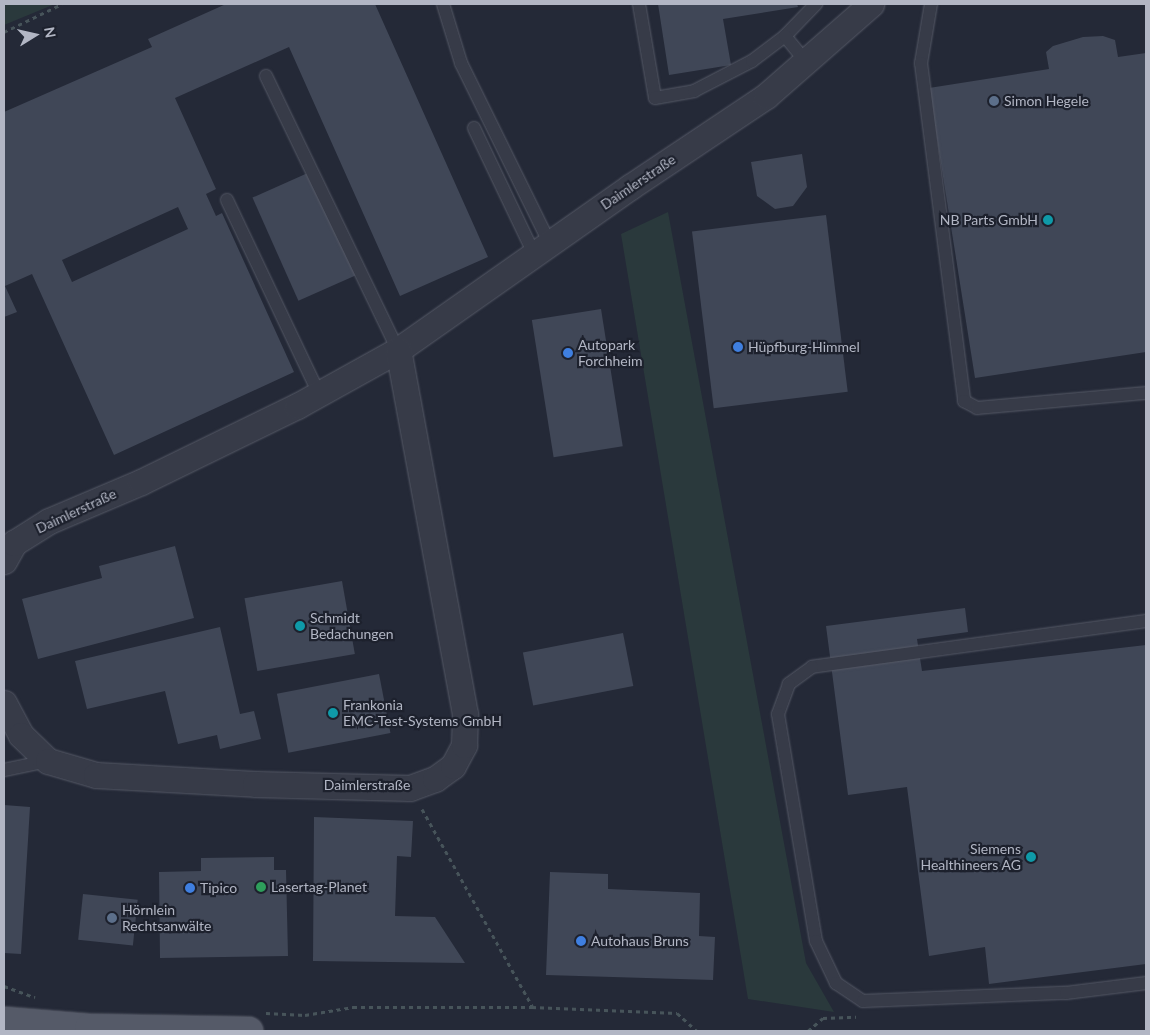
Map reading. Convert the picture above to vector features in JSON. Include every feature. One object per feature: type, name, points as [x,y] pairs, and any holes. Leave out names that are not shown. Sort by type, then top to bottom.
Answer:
[{"type":"main road","points":[[4,1021],[89,1028],[252,1022]]},
{"type":"street","name":"Daimlerstraße","points":[[4,561],[14,543],[49,521],[141,482],[318,394],[398,350],[766,96],[871,4]]},
{"type":"street","name":"Daimlerstraße","points":[[4,704],[21,735],[48,761],[96,775],[410,788],[435,778],[453,766],[464,745],[465,714],[398,350]]},
{"type":"lane","points":[[443,4],[461,63],[542,249]]},
{"type":"lane","points":[[639,4],[655,98],[694,91],[752,61],[784,36],[816,4]]},
{"type":"lane","points":[[931,4],[921,63],[964,401],[977,408],[1146,393]]},
{"type":"lane","points":[[784,36],[806,62]]},
{"type":"lane","points":[[266,76],[398,350]]},
{"type":"lane","points":[[474,128],[542,249]]},
{"type":"lane","points":[[227,200],[318,394]]},
{"type":"lane","points":[[1146,621],[812,667],[789,684],[778,714],[816,942],[836,983],[863,1001],[1066,993],[1146,983]]},
{"type":"lane","points":[[4,770],[48,761]]},
{"type":"path","points":[[4,32],[62,4]]},
{"type":"path","points":[[410,788],[532,1007]]},
{"type":"path","points":[[4,986],[41,999]]},
{"type":"path","points":[[252,1022],[353,1007],[532,1007],[677,1013],[697,1031]]},
{"type":"shaded area","points":[[4,4],[55,4],[4,25]]},
{"type":"shaded area","points":[[668,212],[806,963],[834,1012],[748,999],[621,234]]},
{"type":"building","points":[[226,4],[375,4],[488,257],[400,296],[289,47],[175,98],[216,189],[206,194],[216,216],[222,213],[294,372],[114,455],[32,274],[5,286],[17,312],[4,317],[4,112],[152,47],[148,39]],"holes":[[[178,207],[188,229],[72,282],[62,260]]]},
{"type":"building","points":[[658,4],[797,4],[798,7],[723,19],[731,65],[669,75]]},
{"type":"building","name":"NB Parts GmbH","points":[[1103,36],[1115,40],[1118,57],[1146,53],[1146,352],[975,378],[929,88],[1049,69],[1046,52],[1053,46],[1083,37]]},
{"type":"building","points":[[802,154],[807,187],[793,206],[775,209],[757,196],[751,162]]},
{"type":"building","points":[[310,172],[356,275],[298,301],[252,198]]},
{"type":"building","points":[[826,215],[848,392],[714,408],[692,231]]},
{"type":"building","points":[[601,309],[623,446],[554,457],[532,320]]},
{"type":"building","points":[[175,546],[194,618],[38,659],[22,599],[102,578],[99,566]]},
{"type":"building","name":"Schmidt Bedachungen","points":[[342,581],[355,654],[257,671],[245,598]]},
{"type":"building","name":"Siemens Healthineers AG","points":[[965,608],[968,632],[917,639],[922,671],[1146,645],[1146,964],[989,984],[985,947],[929,956],[907,787],[848,795],[826,626]]},
{"type":"building","points":[[220,627],[240,714],[254,711],[261,739],[220,749],[217,735],[178,744],[165,691],[87,709],[75,661]]},
{"type":"building","points":[[623,633],[633,686],[533,705],[523,652]]},
{"type":"building","name":"Frankonia EMC-Test-Systems GmbH","points":[[379,674],[390,733],[288,753],[277,694]]},
{"type":"building","points":[[4,805],[30,807],[21,954],[4,953]]},
{"type":"building","points":[[314,817],[413,821],[411,857],[397,856],[395,916],[435,917],[465,963],[313,961]]},
{"type":"building","points":[[274,857],[274,870],[286,870],[288,956],[160,958],[159,872],[201,871],[201,858]]},
{"type":"building","points":[[550,872],[608,874],[608,889],[700,893],[699,936],[715,937],[713,980],[546,975]]},
{"type":"building","points":[[83,894],[138,900],[133,945],[78,940]]},
{"type":"place","name":"Simon Hegele","points":[[994,101]]},
{"type":"place","name":"NB Parts GmbH","points":[[1048,220]]},
{"type":"place","name":"Hüpfburg-Himmel","points":[[738,347]]},
{"type":"place","name":"Autopark Forchheim","points":[[568,353]]},
{"type":"place","name":"Schmidt Bedachungen","points":[[300,626]]},
{"type":"place","name":"Frankonia EMC-Test-Systems GmbH","points":[[333,713]]},
{"type":"place","name":"Siemens Healthineers AG","points":[[1031,857]]},
{"type":"place","name":"Lasertag-Planet","points":[[261,887]]},
{"type":"place","name":"Tipico","points":[[190,888]]},
{"type":"place","name":"Hörnlein Rechtsanwälte","points":[[112,918]]},
{"type":"place","name":"Autohaus Bruns","points":[[581,941]]}]
